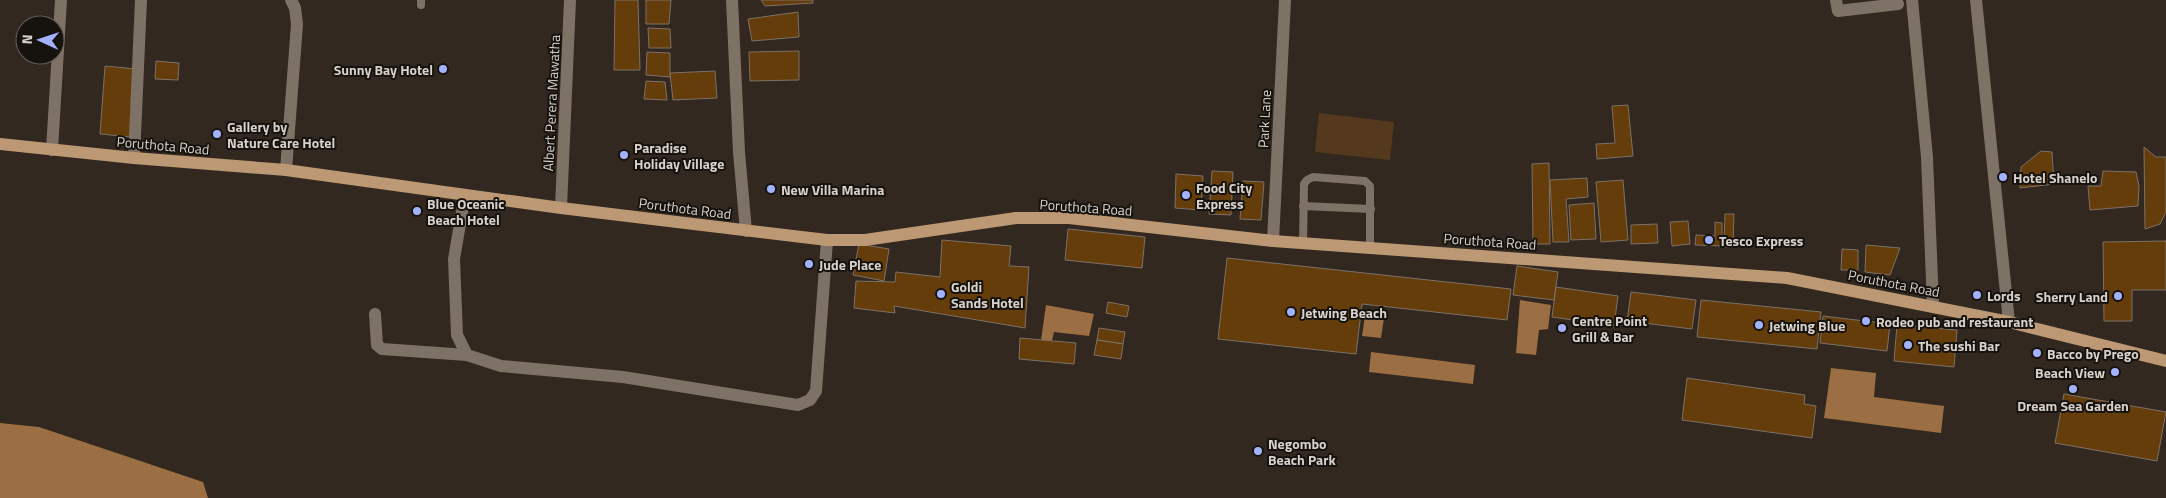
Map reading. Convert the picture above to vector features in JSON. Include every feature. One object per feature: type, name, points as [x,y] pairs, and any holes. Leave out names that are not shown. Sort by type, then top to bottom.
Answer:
[{"type":"main road","name":"Poruthota Road","points":[[0,144],[134,158],[286,170],[465,196],[827,240],[865,240],[1016,218],[1069,218],[1303,243],[1787,278],[1933,305],[2166,361]]},
{"type":"street","points":[[52,150],[61,0]]},
{"type":"street","points":[[134,158],[141,0]]},
{"type":"street","points":[[286,170],[297,24],[295,8],[291,0]]},
{"type":"street","name":"Albert Perera Mawatha","points":[[561,208],[570,0]]},
{"type":"street","points":[[732,0],[739,152],[746,230]]},
{"type":"street","name":"Park Lane","points":[[1273,240],[1286,0]]},
{"type":"street","points":[[1836,0],[1838,11],[1898,4]]},
{"type":"street","points":[[1912,0],[1927,158],[1933,305]]},
{"type":"street","points":[[1976,0],[2009,322]]},
{"type":"street","points":[[465,196],[454,259],[457,335],[467,355]]},
{"type":"street","points":[[375,314],[377,345],[382,349],[467,355],[501,366],[623,377],[798,404],[810,400],[816,391],[827,240]]},
{"type":"lane","points":[[1303,243],[1304,184],[1306,180],[1313,177],[1365,181],[1370,186],[1372,192],[1370,247]]},
{"type":"lane","points":[[1303,206],[1371,209]]},
{"type":"shaded area","points":[[1319,113],[1394,122],[1390,160],[1315,152]]},
{"type":"shaded area","points":[[1520,300],[1551,305],[1548,329],[1539,330],[1536,355],[1516,353]]},
{"type":"shaded area","points":[[1046,305],[1094,314],[1089,336],[1054,332],[1052,341],[1041,340]]},
{"type":"shaded area","points":[[1365,316],[1384,318],[1381,338],[1362,336]]},
{"type":"shaded area","points":[[1371,352],[1475,365],[1473,384],[1369,372]]},
{"type":"shaded area","points":[[1831,368],[1876,373],[1874,397],[1944,406],[1941,433],[1824,418]]},
{"type":"shaded area","points":[[0,423],[39,427],[203,482],[208,498],[0,498]]},
{"type":"building","points":[[615,0],[638,0],[640,70],[614,70]]},
{"type":"building","points":[[646,0],[671,0],[669,24],[646,24]]},
{"type":"building","points":[[761,0],[813,0],[813,3],[765,6]]},
{"type":"building","points":[[798,12],[799,37],[752,41],[748,19]]},
{"type":"building","points":[[648,28],[670,29],[671,48],[649,48]]},
{"type":"building","points":[[799,51],[799,80],[750,81],[749,52]]},
{"type":"building","points":[[647,52],[670,53],[670,77],[646,75]]},
{"type":"building","points":[[156,61],[179,63],[178,80],[155,79]]},
{"type":"building","points":[[105,66],[137,69],[132,137],[100,134]]},
{"type":"building","points":[[715,71],[717,98],[673,100],[670,73]]},
{"type":"building","points":[[646,81],[665,82],[667,100],[644,99]]},
{"type":"building","points":[[1628,105],[1633,156],[1597,159],[1596,144],[1615,143],[1612,106]]},
{"type":"building","points":[[2144,147],[2156,157],[2166,157],[2166,212],[2160,224],[2145,229]]},
{"type":"building","points":[[2041,151],[2052,152],[2054,184],[2020,188],[2021,167]]},
{"type":"building","points":[[1549,163],[1550,244],[1533,244],[1532,164]]},
{"type":"building","points":[[1212,171],[1233,172],[1231,215],[1209,214]]},
{"type":"building","points":[[2103,171],[2136,172],[2139,186],[2138,206],[2090,210],[2088,186],[2101,186]]},
{"type":"building","points":[[1176,174],[1203,176],[1201,210],[1175,208]]},
{"type":"building","points":[[1587,178],[1588,197],[1566,199],[1569,242],[1553,242],[1550,180]]},
{"type":"building","points":[[1623,180],[1628,240],[1601,242],[1596,182]]},
{"type":"building","points":[[1243,181],[1264,182],[1261,220],[1240,219]]},
{"type":"building","points":[[1594,203],[1596,239],[1571,240],[1569,205]]},
{"type":"building","points":[[1725,214],[1734,214],[1733,247],[1724,247]]},
{"type":"building","points":[[1688,221],[1690,244],[1672,246],[1670,222]]},
{"type":"building","points":[[1715,222],[1722,223],[1722,246],[1695,245],[1696,235],[1715,236]]},
{"type":"building","points":[[1657,224],[1658,243],[1631,244],[1631,225]]},
{"type":"building","points":[[1068,229],[1145,237],[1142,268],[1065,260]]},
{"type":"building","name":"Goldi Sands Hotel","points":[[942,240],[1011,246],[1009,266],[1029,267],[1025,328],[894,306],[895,313],[854,308],[856,281],[895,282],[896,272],[940,277]]},
{"type":"building","points":[[2166,241],[2166,290],[2132,290],[2132,321],[2104,321],[2103,242]]},
{"type":"building","points":[[859,244],[889,249],[884,281],[853,275]]},
{"type":"building","points":[[1866,245],[1900,248],[1890,275],[1865,272]]},
{"type":"building","points":[[1842,249],[1858,250],[1858,270],[1841,270]]},
{"type":"building","name":"Jetwing Beach","points":[[1227,258],[1511,289],[1507,320],[1362,304],[1356,354],[1218,339]]},
{"type":"building","points":[[1517,266],[1558,272],[1554,300],[1513,295]]},
{"type":"building","points":[[1556,287],[1618,296],[1614,326],[1552,317]]},
{"type":"building","points":[[1631,292],[1696,300],[1692,329],[1627,321]]},
{"type":"building","name":"Jetwing Blue","points":[[1701,300],[1821,312],[1817,349],[1697,337]]},
{"type":"building","points":[[1108,302],[1129,306],[1127,317],[1106,313]]},
{"type":"building","points":[[1823,316],[1890,324],[1887,351],[1820,343]]},
{"type":"building","points":[[1897,325],[1957,330],[1954,367],[1894,361]]},
{"type":"building","points":[[1099,328],[1125,332],[1123,344],[1097,340]]},
{"type":"building","points":[[1020,338],[1076,343],[1074,364],[1019,359]]},
{"type":"building","points":[[1097,340],[1123,344],[1121,359],[1094,355]]},
{"type":"building","points":[[1687,378],[1805,395],[1804,404],[1816,406],[1812,438],[1682,420]]},
{"type":"building","points":[[2064,394],[2166,412],[2157,461],[2055,443]]},
{"type":"place","name":"Sunny Bay Hotel","points":[[443,69]]},
{"type":"place","name":"Gallery by Nature Care Hotel","points":[[217,134]]},
{"type":"place","name":"Paradise Holiday Village","points":[[624,155]]},
{"type":"place","name":"Hotel Shanelo","points":[[2003,177]]},
{"type":"place","name":"New Villa Marina","points":[[771,189]]},
{"type":"place","name":"Food City Express","points":[[1186,195]]},
{"type":"place","name":"Blue Oceanic Beach Hotel","points":[[417,211]]},
{"type":"place","name":"Tesco Express","points":[[1709,240]]},
{"type":"place","name":"Jude Place","points":[[809,264]]},
{"type":"place","name":"Goldi Sands Hotel","points":[[941,294]]},
{"type":"place","name":"Lords","points":[[1977,295]]},
{"type":"place","name":"Sherry Land","points":[[2118,296]]},
{"type":"place","name":"Jetwing Beach","points":[[1291,312]]},
{"type":"place","name":"Rodeo pub and restaurant","points":[[1866,321]]},
{"type":"place","name":"Jetwing Blue","points":[[1759,325]]},
{"type":"place","name":"Centre Point Grill & Bar","points":[[1562,328]]},
{"type":"place","name":"The sushi Bar","points":[[1908,345]]},
{"type":"place","name":"Bacco by Prego","points":[[2037,353]]},
{"type":"place","name":"Beach View","points":[[2115,372]]},
{"type":"place","name":"Dream Sea Garden","points":[[2073,389]]},
{"type":"place","name":"Negombo Beach Park","points":[[1258,451]]}]
